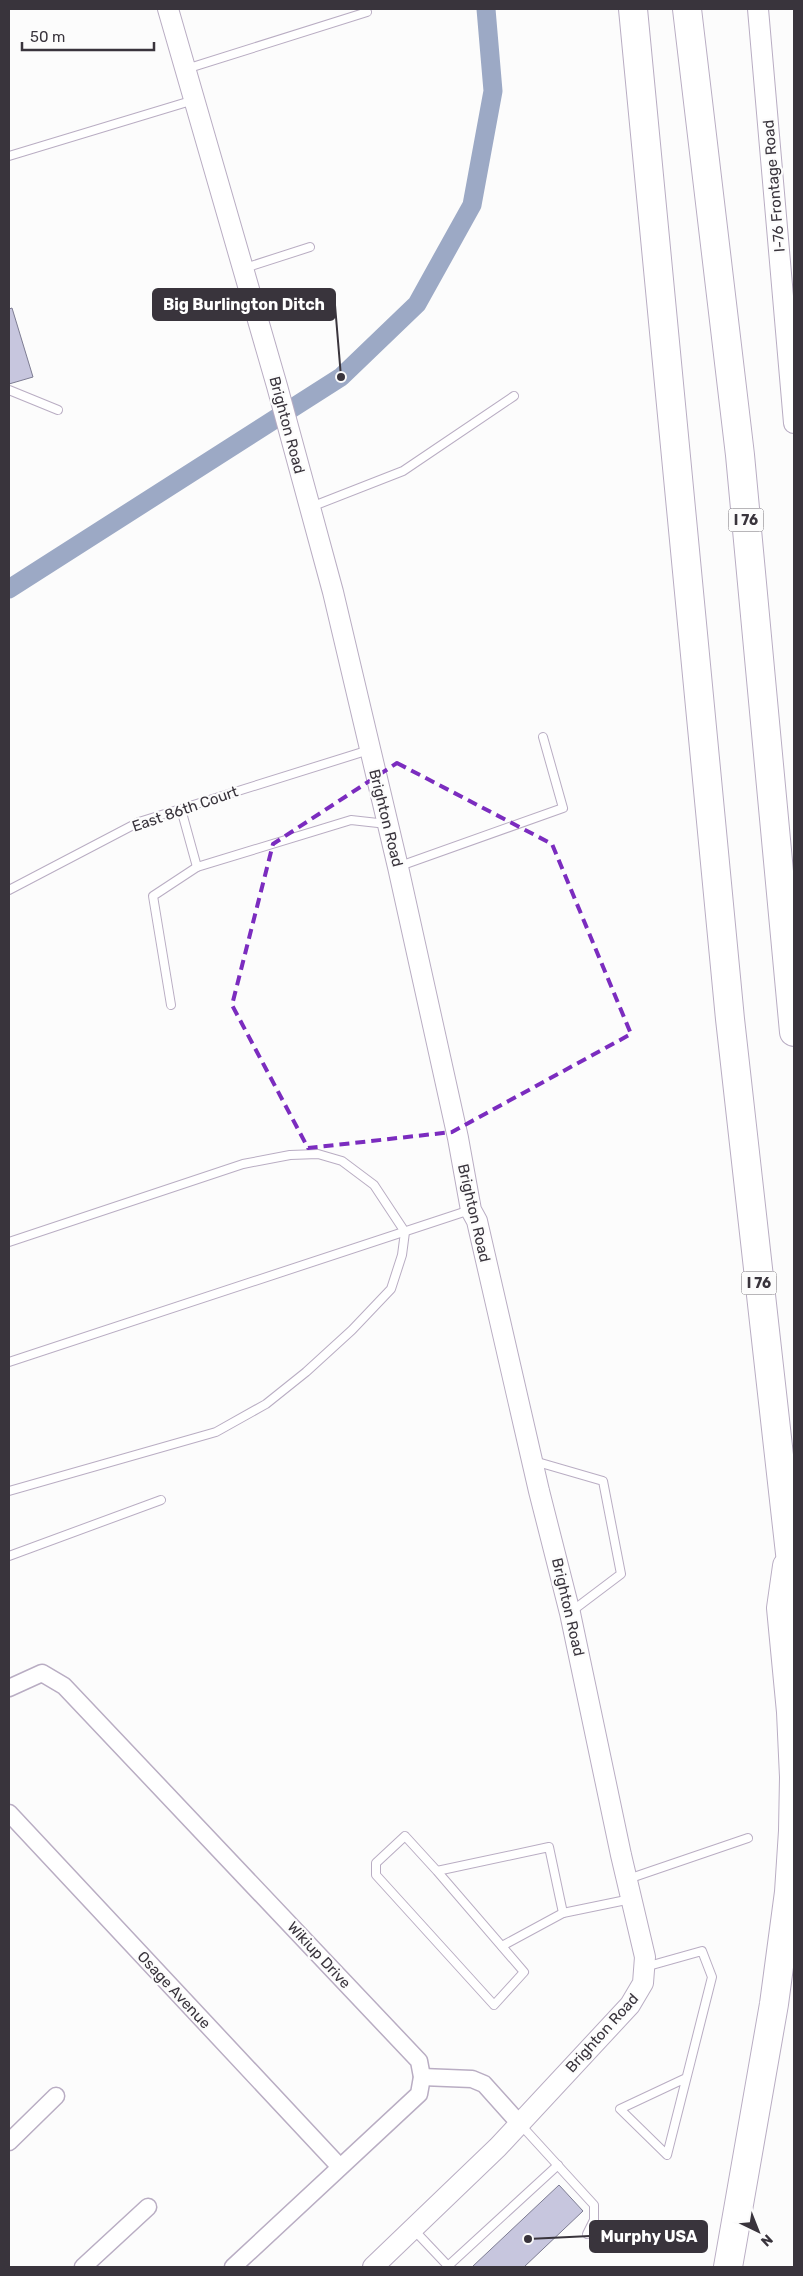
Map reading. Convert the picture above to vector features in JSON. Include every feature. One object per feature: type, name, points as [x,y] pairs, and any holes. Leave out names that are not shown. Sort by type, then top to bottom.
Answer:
[{"type":"highway","name":"I 76","points":[[633,9],[728,1000],[794,1589]]},
{"type":"highway","name":"I 76","points":[[688,9],[740,455],[794,1032]]},
{"type":"highway","points":[[728,2267],[774,2004],[789,1892],[794,1777],[791,1712],[781,1608],[789,1547]]},
{"type":"street","name":"Brighton Road","points":[[168,9],[277,386],[333,592],[398,867],[458,1138],[471,1210],[477,1221],[532,1460],[570,1613],[621,1855],[628,1879],[645,1967],[640,1990],[630,2005],[498,2146],[373,2267]]},
{"type":"street","name":"I-76 Frontage Road","points":[[758,9],[794,423]]},
{"type":"street","name":"Wikiup Drive","points":[[9,1688],[42,1673],[64,1686],[419,2061],[422,2077]]},
{"type":"street","name":"Osage Avenue","points":[[9,1812],[340,2167]]},
{"type":"street","points":[[233,2267],[419,2094],[422,2077],[472,2079],[478,2081],[484,2084],[519,2123]]},
{"type":"street","points":[[9,2142],[56,2096]]},
{"type":"street","points":[[83,2267],[148,2207]]},
{"type":"lane","points":[[186,69],[367,12]]},
{"type":"lane","points":[[9,156],[194,100]]},
{"type":"lane","points":[[243,268],[310,247]]},
{"type":"lane","points":[[9,390],[58,410]]},
{"type":"lane","points":[[310,508],[403,471],[514,396]]},
{"type":"lane","points":[[398,867],[563,808],[543,737]]},
{"type":"lane","name":"East 86th Court","points":[[9,890],[139,822],[369,750]]},
{"type":"lane","points":[[181,809],[197,867]]},
{"type":"lane","points":[[172,1005],[153,896],[197,867],[351,820],[387,824]]},
{"type":"lane","points":[[9,1242],[243,1164],[290,1155],[318,1154],[342,1161],[374,1185],[405,1232],[402,1255],[391,1289],[352,1330],[306,1372],[266,1404],[216,1432],[9,1491]]},
{"type":"lane","points":[[9,1362],[471,1210]]},
{"type":"lane","points":[[532,1460],[603,1481],[621,1574],[570,1613]]},
{"type":"lane","points":[[9,1556],[161,1500]]},
{"type":"lane","points":[[405,1836],[437,1872],[524,1972],[494,2004],[376,1875],[376,1863],[405,1836]]},
{"type":"lane","points":[[628,1879],[748,1838]]},
{"type":"lane","points":[[437,1872],[549,1847],[563,1914]]},
{"type":"lane","points":[[502,1946],[563,1914],[631,1899]]},
{"type":"lane","points":[[645,1967],[702,1951],[712,1976],[667,2155],[620,2110],[686,2078]]},
{"type":"lane","points":[[519,2123],[594,2206],[594,2220],[587,2234]]},
{"type":"lane","points":[[413,2228],[448,2267],[558,2165]]},
{"type":"highlighted area","points":[[397,763],[552,844],[631,1034],[452,1132],[308,1148],[232,1005],[273,844]]},
{"type":"building","points":[[12,308],[33,377],[9,384],[9,309]]},
{"type":"building","points":[[559,2185],[583,2211],[524,2267],[472,2267]]},
{"type":"waterway","points":[[9,589],[341,377],[417,304],[472,205],[493,91],[486,9]]},
{"type":"place","name":"Big Burlington Ditch","points":[[341,377]]},
{"type":"place","name":"Murphy USA","points":[[528,2239]]}]
